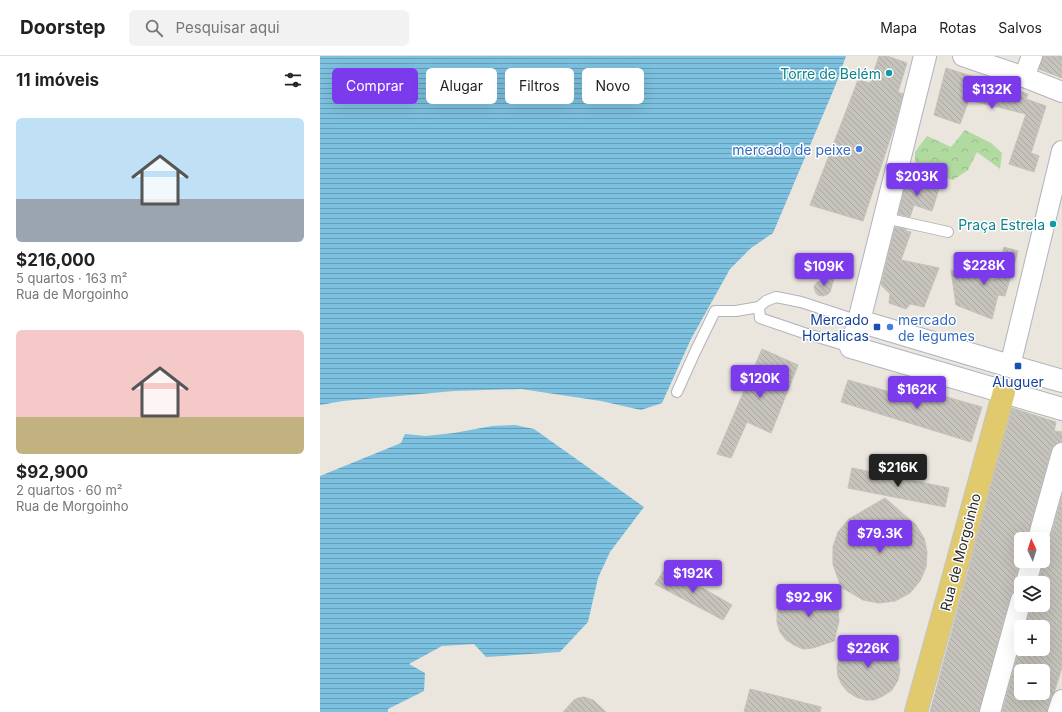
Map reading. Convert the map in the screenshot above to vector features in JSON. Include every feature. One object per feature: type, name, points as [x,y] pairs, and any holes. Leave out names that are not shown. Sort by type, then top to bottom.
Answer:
[{"type":"main road","points":[[925,56],[859,321],[851,347],[1062,409]]},
{"type":"main road","points":[[859,321],[1062,381]]},
{"type":"main road","name":"Rua de Morgoinho","points":[[916,712],[1004,392]]},
{"type":"street","points":[[962,56],[1024,77],[1062,92]]},
{"type":"street","points":[[1024,77],[1032,56]]},
{"type":"street","points":[[1010,366],[1062,151]]},
{"type":"street","points":[[1040,532],[1062,453]]},
{"type":"street","points":[[990,712],[1018,612]]},
{"type":"street","points":[[1058,712],[1062,700]]},
{"type":"lane","points":[[885,218],[948,232]]},
{"type":"lane","points":[[678,392],[715,311],[736,311],[759,307],[766,301],[776,297],[801,302],[859,321]]},
{"type":"lane","points":[[759,307],[760,318],[851,347]]},
{"type":"green space","points":[[965,130],[991,143],[1002,153],[1000,169],[977,152],[968,170],[953,180],[915,169],[915,152],[927,136],[951,147]]},
{"type":"water","points":[[320,56],[846,56],[836,84],[773,233],[751,248],[730,269],[691,339],[662,403],[641,410],[601,401],[521,389],[454,391],[343,401],[320,405]]},
{"type":"water","points":[[515,425],[534,429],[644,507],[610,552],[598,578],[588,622],[560,652],[486,657],[474,644],[442,646],[409,664],[425,673],[424,691],[388,709],[388,712],[320,712],[320,476],[401,443],[405,434],[426,436],[454,433],[492,426]]},
{"type":"building","name":"mercado de peixe","points":[[879,56],[887,56],[907,63],[898,92],[903,94],[896,121],[863,221],[810,205],[858,80],[870,83]]},
{"type":"building","points":[[1043,56],[1062,56],[1062,78],[1039,69]]},
{"type":"building","points":[[946,68],[1028,94],[1026,99],[1046,106],[1031,153],[1039,156],[1034,172],[1009,164],[1026,114],[969,100],[960,124],[934,115]]},
{"type":"building","points":[[907,178],[939,189],[932,211],[914,205],[910,217],[898,214]]},
{"type":"building","points":[[895,227],[906,229],[906,231],[911,232],[901,260],[939,268],[924,307],[910,304],[906,309],[889,303],[890,294],[881,285]]},
{"type":"building","points":[[1004,247],[1018,251],[1005,296],[998,295],[992,319],[956,305],[951,270],[966,272],[994,280]]},
{"type":"building","points":[[836,256],[849,262],[841,278],[829,270]]},
{"type":"building","points":[[834,278],[828,294],[823,296],[816,293],[814,286],[817,282]]},
{"type":"building","points":[[762,349],[798,365],[771,433],[747,422],[731,458],[717,454]]},
{"type":"building","points":[[848,380],[925,402],[929,392],[982,407],[971,442],[841,402]]},
{"type":"building","points":[[1012,408],[1056,422],[1054,431],[1062,432],[1062,442],[1054,445],[1051,450],[1029,532],[1014,532],[1014,568],[1018,568],[1016,576],[1014,576],[1014,592],[1010,597],[979,712],[930,712]]},
{"type":"building","points":[[852,468],[949,488],[945,507],[848,488]]},
{"type":"building","points":[[1062,496],[1062,667],[1054,693],[1050,700],[1050,664],[1015,664],[1017,656],[1050,656],[1050,620],[1027,620],[1030,612],[1050,612],[1050,576],[1040,576],[1042,568],[1050,568],[1050,538]]},
{"type":"building","points":[[885,498],[916,525],[924,538],[927,552],[926,567],[920,581],[910,593],[895,601],[879,603],[863,600],[841,587],[833,564],[833,547],[838,532],[849,519]]},
{"type":"building","points":[[666,567],[732,605],[723,620],[655,584]]},
{"type":"building","points":[[806,587],[817,588],[837,598],[839,621],[834,641],[813,648],[803,649],[786,640],[780,632],[777,622],[777,613],[787,595]]},
{"type":"building","points":[[864,638],[875,639],[885,643],[893,650],[898,659],[900,670],[898,680],[892,690],[874,700],[865,700],[848,692],[842,685],[838,676],[837,667],[843,645]]},
{"type":"building","points":[[1014,668],[1014,700],[1050,700],[1047,712],[1002,712]]},
{"type":"building","points":[[750,689],[821,707],[820,712],[744,712]]},
{"type":"building","points":[[584,697],[593,700],[606,712],[563,712],[574,700]]},
{"type":"place","name":"Torre de Belém","points":[[889,73]]},
{"type":"place","name":"mercado de peixe","points":[[859,149]]},
{"type":"place","name":"Praça Estrela","points":[[1053,224]]},
{"type":"place","name":"Mercado Hortalicas","points":[[877,327]]},
{"type":"place","name":"mercado de legumes","points":[[890,327]]},
{"type":"place","name":"Aluguer","points":[[1018,366]]}]
